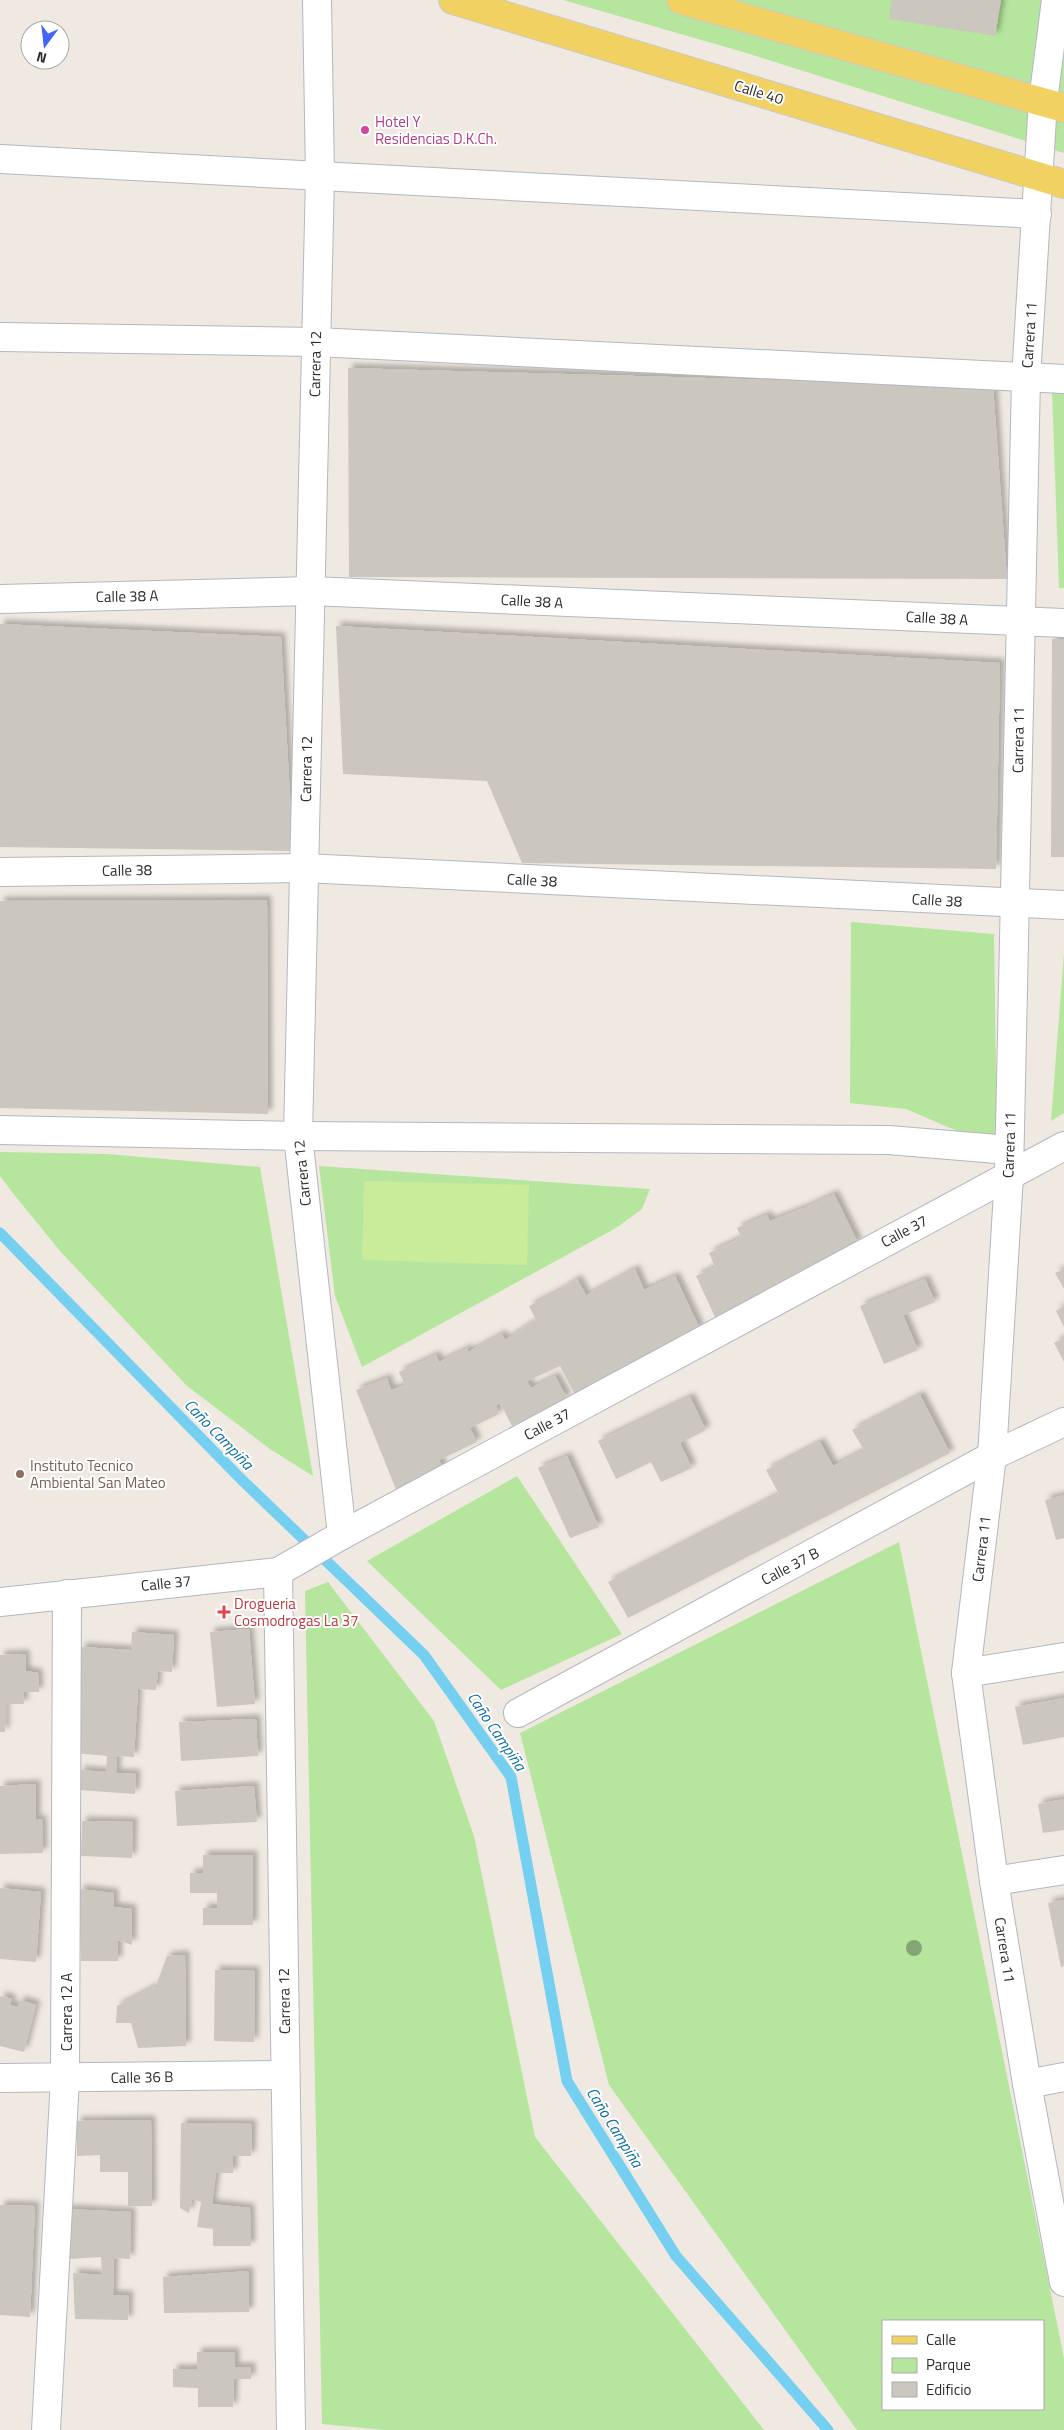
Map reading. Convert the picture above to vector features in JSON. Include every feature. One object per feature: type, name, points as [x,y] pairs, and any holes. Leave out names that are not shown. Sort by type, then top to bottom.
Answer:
[{"type":"main road","name":"Calle 40","points":[[454,0],[1052,180]]},
{"type":"main road","points":[[681,0],[1054,104]]},
{"type":"street","name":"Carrera 12","points":[[317,0],[320,176],[298,1136],[336,1538]]},
{"type":"street","name":"Carrera 11","points":[[1056,0],[1052,180],[1037,214],[1026,378],[1009,1163],[992,1456],[966,1673],[994,1881],[1027,2084],[1064,2280]]},
{"type":"street","points":[[0,159],[1037,214]]},
{"type":"street","points":[[0,337],[316,342],[1064,379]]},
{"type":"street","name":"Calle 38 A","points":[[0,599],[310,591],[1064,623]]},
{"type":"street","name":"Calle 38","points":[[0,872],[304,868],[1064,906]]},
{"type":"street","points":[[0,1130],[298,1136],[889,1140],[1009,1163]]},
{"type":"street","name":"Calle 37","points":[[0,1602],[284,1568],[1009,1163],[1064,1146]]},
{"type":"street","name":"Calle 37 B","points":[[518,1713],[992,1456],[1064,1422]]},
{"type":"street","points":[[992,1456],[1064,1442]]},
{"type":"street","name":"Carrera 12","points":[[284,1568],[285,2075],[291,2430]]},
{"type":"street","name":"Carrera 12 A","points":[[46,2430],[65,2078],[67,1594]]},
{"type":"street","points":[[966,1673],[1064,1657]]},
{"type":"street","points":[[994,1881],[1064,1870]]},
{"type":"street","name":"Calle 36 B","points":[[0,2078],[285,2075]]},
{"type":"street","points":[[1027,2084],[1064,2077]]},
{"type":"green space","points":[[563,0],[1064,0],[1064,153],[743,52]]},
{"type":"green space","points":[[1052,390],[1064,391],[1064,588],[1059,588]]},
{"type":"green space","points":[[851,922],[994,934],[997,1148],[906,1109],[850,1103]]},
{"type":"green space","points":[[1064,953],[1064,1113],[1051,1121]]},
{"type":"green space","points":[[0,1152],[107,1154],[260,1167],[313,1476],[270,1449],[187,1386],[60,1251],[12,1192],[0,1176]]},
{"type":"green space","points":[[319,1166],[650,1189],[642,1209],[616,1228],[362,1367],[335,1296]]},
{"type":"green space","points":[[364,1181],[529,1185],[527,1265],[362,1260]]},
{"type":"green space","points":[[517,1476],[622,1634],[501,1690],[367,1561]]},
{"type":"green space","points":[[899,1542],[1064,2358],[1064,2430],[857,2430],[609,2085],[520,1733]]},
{"type":"green space","points":[[328,1582],[434,1721],[474,1836],[535,2137],[764,2430],[385,2430],[322,2424],[305,1591]]},
{"type":"building","points":[[892,0],[1001,0],[995,36],[889,19]]},
{"type":"building","points":[[348,368],[993,386],[1007,579],[349,577]]},
{"type":"building","points":[[0,624],[281,637],[293,851],[0,847]]},
{"type":"building","points":[[336,626],[1000,663],[996,869],[522,863],[487,781],[343,774]]},
{"type":"building","points":[[1052,639],[1064,639],[1064,857],[1051,857]]},
{"type":"building","points":[[267,900],[268,1114],[0,1108],[0,901]]},
{"type":"building","points":[[834,1194],[858,1243],[825,1259],[827,1262],[794,1275],[766,1293],[715,1317],[696,1276],[715,1267],[709,1253],[740,1238],[750,1258],[737,1228],[767,1215],[770,1221]]},
{"type":"building","points":[[635,1269],[644,1290],[675,1276],[700,1329],[603,1377],[608,1386],[578,1401],[560,1366],[527,1381],[531,1388],[555,1376],[567,1398],[512,1426],[500,1403],[496,1405],[499,1414],[470,1428],[477,1442],[439,1460],[444,1470],[397,1492],[356,1390],[387,1378],[391,1390],[405,1385],[399,1372],[436,1355],[439,1362],[468,1348],[468,1352],[502,1334],[505,1340],[536,1320],[529,1306],[559,1291],[577,1279],[602,1324],[587,1295]]},
{"type":"building","points":[[1064,1269],[1064,1289],[1055,1273]]},
{"type":"building","points":[[925,1279],[935,1302],[903,1315],[918,1350],[884,1364],[860,1306]]},
{"type":"building","points":[[1064,1306],[1064,1327],[1056,1311]]},
{"type":"building","points":[[1064,1338],[1064,1362],[1054,1343]]},
{"type":"building","points":[[920,1395],[950,1453],[628,1618],[608,1582],[779,1494],[766,1470],[820,1442],[833,1466],[864,1450],[852,1430]]},
{"type":"building","points":[[690,1397],[706,1430],[680,1443],[692,1468],[661,1482],[651,1462],[616,1479],[598,1441]]},
{"type":"building","points":[[567,1456],[599,1527],[570,1538],[538,1468]]},
{"type":"building","points":[[1064,1495],[1064,1538],[1056,1540],[1045,1500]]},
{"type":"building","points":[[249,1629],[255,1704],[217,1707],[210,1632]]},
{"type":"building","points":[[132,1632],[174,1635],[172,1672],[158,1671],[156,1690],[138,1689],[134,1757],[117,1756],[116,1773],[136,1774],[135,1794],[79,1790],[80,1770],[106,1772],[107,1756],[75,1753],[81,1647],[131,1650]]},
{"type":"building","points":[[25,1654],[26,1671],[38,1673],[39,1692],[23,1692],[24,1704],[5,1704],[5,1732],[0,1732],[0,1655]]},
{"type":"building","points":[[1064,1698],[1064,1737],[1023,1745],[1015,1707]]},
{"type":"building","points":[[256,1719],[258,1756],[181,1761],[179,1722]]},
{"type":"building","points":[[36,1784],[36,1820],[42,1819],[43,1853],[0,1854],[0,1786]]},
{"type":"building","points":[[254,1786],[257,1822],[177,1826],[175,1791]]},
{"type":"building","points":[[1064,1799],[1064,1830],[1043,1833],[1038,1804]]},
{"type":"building","points":[[82,1821],[133,1822],[132,1858],[81,1856]]},
{"type":"building","points":[[203,1855],[253,1855],[253,1925],[203,1925],[203,1908],[217,1908],[217,1893],[190,1893],[190,1873],[203,1873]]},
{"type":"building","points":[[0,1888],[41,1892],[36,1962],[0,1959]]},
{"type":"building","points":[[79,1889],[114,1893],[114,1907],[132,1909],[132,1945],[118,1940],[118,1961],[81,1961]]},
{"type":"building","points":[[1064,1900],[1064,1966],[1061,1967],[1048,1903]]},
{"type":"building","points":[[185,1955],[186,2046],[138,2048],[131,2023],[116,2023],[117,2006],[156,1986],[167,1956]]},
{"type":"building","points":[[215,1970],[255,1971],[254,2042],[214,2041]]},
{"type":"building","points":[[0,1996],[12,1999],[10,2005],[18,2007],[20,2000],[36,2005],[24,2052],[0,2046]]},
{"type":"building","points":[[151,2120],[152,2206],[128,2206],[128,2172],[100,2172],[100,2155],[77,2156],[77,2121]]},
{"type":"building","points":[[181,2123],[252,2124],[251,2156],[233,2156],[233,2173],[216,2173],[212,2204],[250,2208],[251,2246],[213,2246],[213,2229],[197,2227],[201,2202],[192,2199],[189,2213],[180,2208]]},
{"type":"building","points":[[0,2205],[35,2206],[30,2317],[0,2315]]},
{"type":"building","points":[[66,2209],[131,2212],[130,2259],[114,2258],[113,2295],[129,2295],[128,2320],[75,2319],[73,2273],[102,2275],[101,2257],[69,2259]]},
{"type":"building","points":[[249,2271],[249,2312],[164,2313],[163,2277]]},
{"type":"building","points":[[197,2352],[235,2352],[235,2367],[251,2367],[251,2379],[234,2379],[233,2407],[198,2407],[198,2388],[173,2387],[173,2369],[197,2369]]},
{"type":"waterway","name":"Caño Campiña","points":[[0,1233],[241,1479],[424,1655],[511,1777],[567,2081],[676,2256],[828,2430]]},
{"type":"place","name":"Hotel Y Residencias D.K.Ch.","points":[[365,130]]},
{"type":"place","name":"Instituto Tecnico Ambiental San Mateo","points":[[20,1474]]},
{"type":"place","name":"Drogueria Cosmodrogas La 37","points":[[224,1612]]}]
